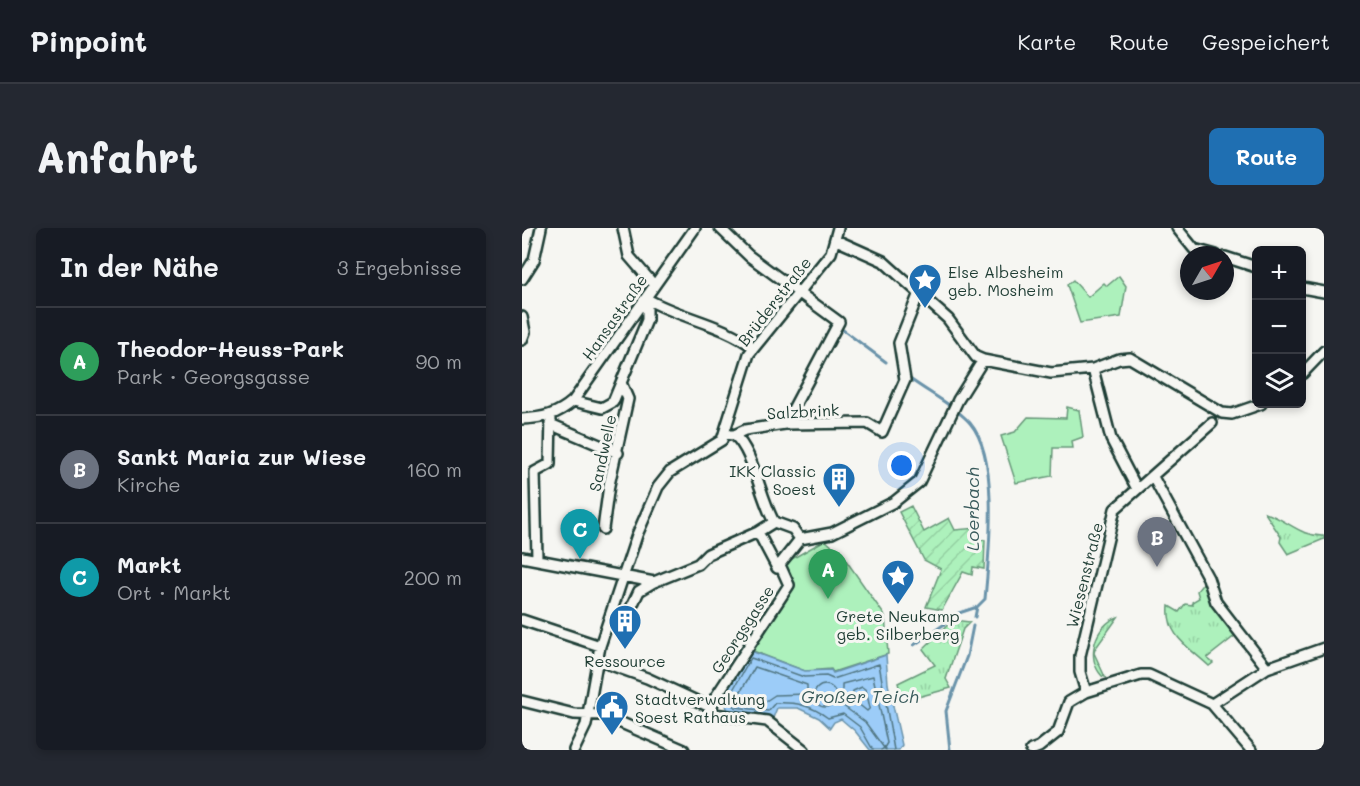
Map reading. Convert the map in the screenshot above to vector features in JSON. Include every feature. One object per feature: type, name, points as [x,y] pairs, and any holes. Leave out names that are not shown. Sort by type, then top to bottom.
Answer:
[{"type":"street","points":[[522,279],[534,260],[541,228]]},
{"type":"street","points":[[623,228],[629,256],[654,285]]},
{"type":"street","name":"Hansastraße","points":[[522,419],[550,419],[573,401],[647,299],[654,285],[694,228]]},
{"type":"street","points":[[720,228],[749,256],[839,322],[785,424]]},
{"type":"street","name":"Brüderstraße","points":[[729,434],[753,347],[831,253],[838,228]]},
{"type":"street","points":[[1177,228],[1192,246]]},
{"type":"street","points":[[836,240],[883,261],[948,319],[976,357],[983,360],[1051,374],[1093,369],[1119,358],[1130,358],[1222,413],[1232,414],[1252,407]]},
{"type":"street","points":[[1234,260],[1252,265]]},
{"type":"street","points":[[1306,289],[1324,292]]},
{"type":"street","name":"Salzbrink","points":[[729,434],[785,424],[867,423],[882,432],[905,380],[899,343],[919,293]]},
{"type":"street","points":[[647,299],[668,311],[742,339],[753,347]]},
{"type":"street","name":"Sandwelle","points":[[573,401],[602,408],[613,402],[622,385],[647,320],[647,299]]},
{"type":"street","points":[[522,317],[525,332],[522,340]]},
{"type":"street","points":[[1306,370],[1324,351]]},
{"type":"street","points":[[758,532],[777,568],[800,539],[832,533],[894,502],[919,482],[958,400],[983,360]]},
{"type":"street","points":[[1093,369],[1111,439],[1137,489]]},
{"type":"street","name":"Sandwelle","points":[[603,529],[609,485],[618,453],[628,399],[622,385]]},
{"type":"street","points":[[537,558],[536,472],[550,464],[550,419],[618,453]]},
{"type":"street","name":"Wiesenstraße","points":[[1086,692],[1080,672],[1080,656],[1115,509],[1212,423]]},
{"type":"street","points":[[574,750],[586,725],[600,646],[637,535],[658,487],[670,472],[729,434],[744,443],[764,504],[774,522],[793,529],[800,539]]},
{"type":"street","points":[[1153,477],[1208,578],[1216,602],[1267,668]]},
{"type":"street","points":[[631,608],[639,591],[654,582],[698,564],[708,554],[758,532],[774,522]]},
{"type":"street","points":[[522,557],[537,558],[654,582]]},
{"type":"street","name":"Georgsgasse","points":[[712,708],[719,692],[789,585],[780,565]]},
{"type":"street","points":[[522,620],[600,646]]},
{"type":"street","points":[[1212,704],[1267,668],[1324,648]]},
{"type":"street","points":[[597,660],[647,678],[712,708],[714,714],[767,721],[804,750]]},
{"type":"street","points":[[1031,750],[1039,747],[1058,732],[1069,702],[1086,692],[1141,675],[1149,675],[1212,704],[1251,750]]},
{"type":"street","points":[[522,701],[587,715],[603,715],[684,750]]},
{"type":"green space","points":[[1119,276],[1126,286],[1121,317],[1080,323],[1067,285],[1073,280],[1088,297],[1104,283],[1107,286]]},
{"type":"green space","points":[[1067,407],[1079,410],[1083,437],[1072,441],[1073,448],[1053,448],[1052,476],[1016,483],[1001,436],[1015,432],[1028,417],[1066,418]]},
{"type":"green space","points":[[911,506],[924,532],[949,518],[955,530],[977,528],[978,539],[985,540],[984,569],[973,567],[972,575],[963,572],[942,610],[926,607],[941,569],[924,560],[899,512]]},
{"type":"green space","points":[[1265,513],[1308,534],[1324,536],[1324,539],[1288,554],[1280,542],[1281,537]]},
{"type":"green space","points":[[825,540],[843,556],[885,616],[888,654],[833,672],[831,669],[805,671],[748,649],[795,583],[783,564]]},
{"type":"green space","points":[[1205,581],[1236,635],[1207,658],[1213,663],[1209,666],[1180,640],[1171,625],[1169,616],[1169,606],[1179,612],[1185,604],[1193,605],[1192,602],[1199,598],[1197,591]]},
{"type":"green space","points":[[1118,617],[1094,653],[1098,634],[1103,627]]},
{"type":"green space","points":[[953,620],[970,622],[963,629],[946,679],[951,688],[903,701],[898,683],[935,665],[923,649]]},
{"type":"green space","points":[[1094,653],[1105,677],[1097,669],[1094,660]]},
{"type":"water","name":"Großer Teich","points":[[748,650],[805,671],[831,670],[833,673],[886,655],[888,684],[902,745],[899,750],[870,750],[855,731],[841,719],[834,722],[830,728],[819,718],[798,708],[777,708],[773,718],[728,712],[726,705],[719,702]]},
{"type":"waterway","points":[[738,252],[786,289]]},
{"type":"waterway","points":[[802,301],[824,316]]},
{"type":"waterway","name":"Loerbach","points":[[843,330],[886,362]]},
{"type":"waterway","name":"Loerbach","points":[[910,379],[949,405],[970,423],[986,459],[990,533],[985,599],[977,607],[953,615]]},
{"type":"waterway","points":[[975,617],[977,607]]},
{"type":"waterway","name":"Loerbach","points":[[914,645],[946,623]]},
{"type":"waterway","points":[[950,750],[946,711],[967,656],[973,626]]},
{"type":"place","name":"Else Albesheim geb. Mosheim","points":[[925,309]]},
{"type":"place","name":"IKK Classic Soest","points":[[839,508]]},
{"type":"place","name":"Markt","points":[[580,559]]},
{"type":"place","name":"Sankt Maria zur Wiese","points":[[1157,567]]},
{"type":"place","name":"Theodor-Heuss-Park","points":[[828,599]]},
{"type":"place","name":"Grete Neukamp geb. Silberberg","points":[[898,605]]},
{"type":"place","name":"Ressource","points":[[625,650]]},
{"type":"place","name":"Stadtverwaltung Soest Rathaus","points":[[612,736]]}]
